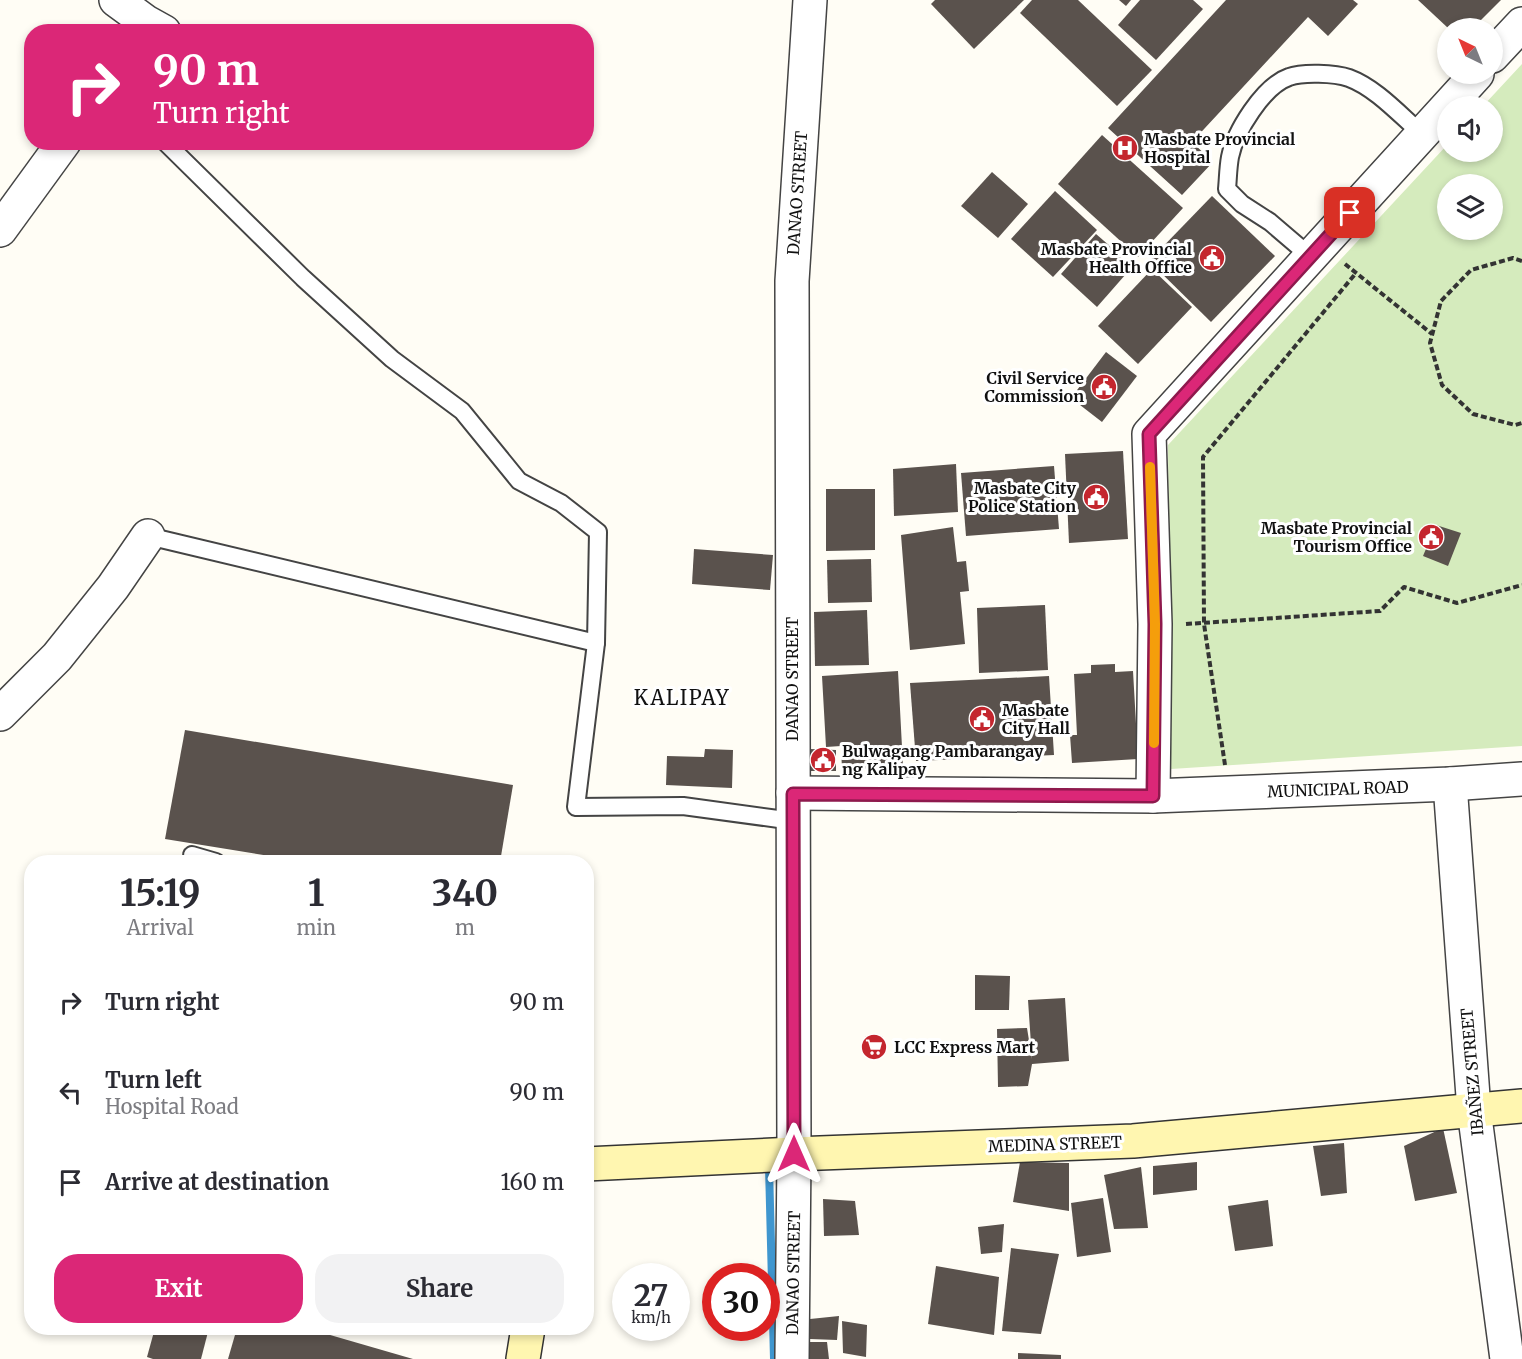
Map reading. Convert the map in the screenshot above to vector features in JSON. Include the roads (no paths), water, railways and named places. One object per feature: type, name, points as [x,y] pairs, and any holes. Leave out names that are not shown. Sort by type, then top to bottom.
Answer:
[{"type":"street","points":[[116,0],[145,24]]},
{"type":"street","name":"DANAO STREET","points":[[792,1359],[794,1154],[792,281],[810,0]]},
{"type":"street","points":[[1503,44],[1522,24]]},
{"type":"street","points":[[1153,796],[1155,624],[1149,434],[1468,84]]},
{"type":"street","points":[[0,230],[58,150]]},
{"type":"street","points":[[0,714],[57,657],[112,587],[148,536]]},
{"type":"street","name":"MUNICIPAL ROAD","points":[[793,807],[1229,794],[1450,784],[1522,778]]},
{"type":"street","name":"IBAÑEZ STREET","points":[[1450,784],[1474,1110],[1507,1359]]},
{"type":"street","name":"MEDINA STREET","points":[[594,1164],[1133,1141],[1522,1106]]},
{"type":"street","points":[[523,1359],[527,1335]]},
{"type":"lane","points":[[1316,251],[1242,204],[1227,189],[1230,155],[1245,120],[1269,90],[1289,77],[1315,74],[1348,78],[1373,92],[1422,134]]},
{"type":"lane","points":[[173,150],[303,278],[392,359],[462,411],[519,481],[561,503],[598,532],[596,643],[576,807],[793,807]]},
{"type":"lane","points":[[148,536],[596,643]]},
{"type":"waterway","points":[[769,1167],[774,1359]]},
{"type":"place","name":"Masbate Provincial Hospital","points":[[1125,148]]},
{"type":"place","name":"Masbate Provincial Health Office","points":[[1212,258]]},
{"type":"place","name":"Civil Service Commission","points":[[1104,387]]},
{"type":"place","name":"Masbate City Police Station","points":[[1096,497]]},
{"type":"place","name":"Masbate Provincial Tourism Office","points":[[1431,537]]},
{"type":"place","name":"Masbate City Hall","points":[[982,719]]},
{"type":"place","name":"Bulwagang Pambarangay ng Kalipay","points":[[823,760]]},
{"type":"place","name":"LCC Express Mart","points":[[874,1047]]},
{"type":"district","name":"KALIPAY","points":[[682,698]]}]
